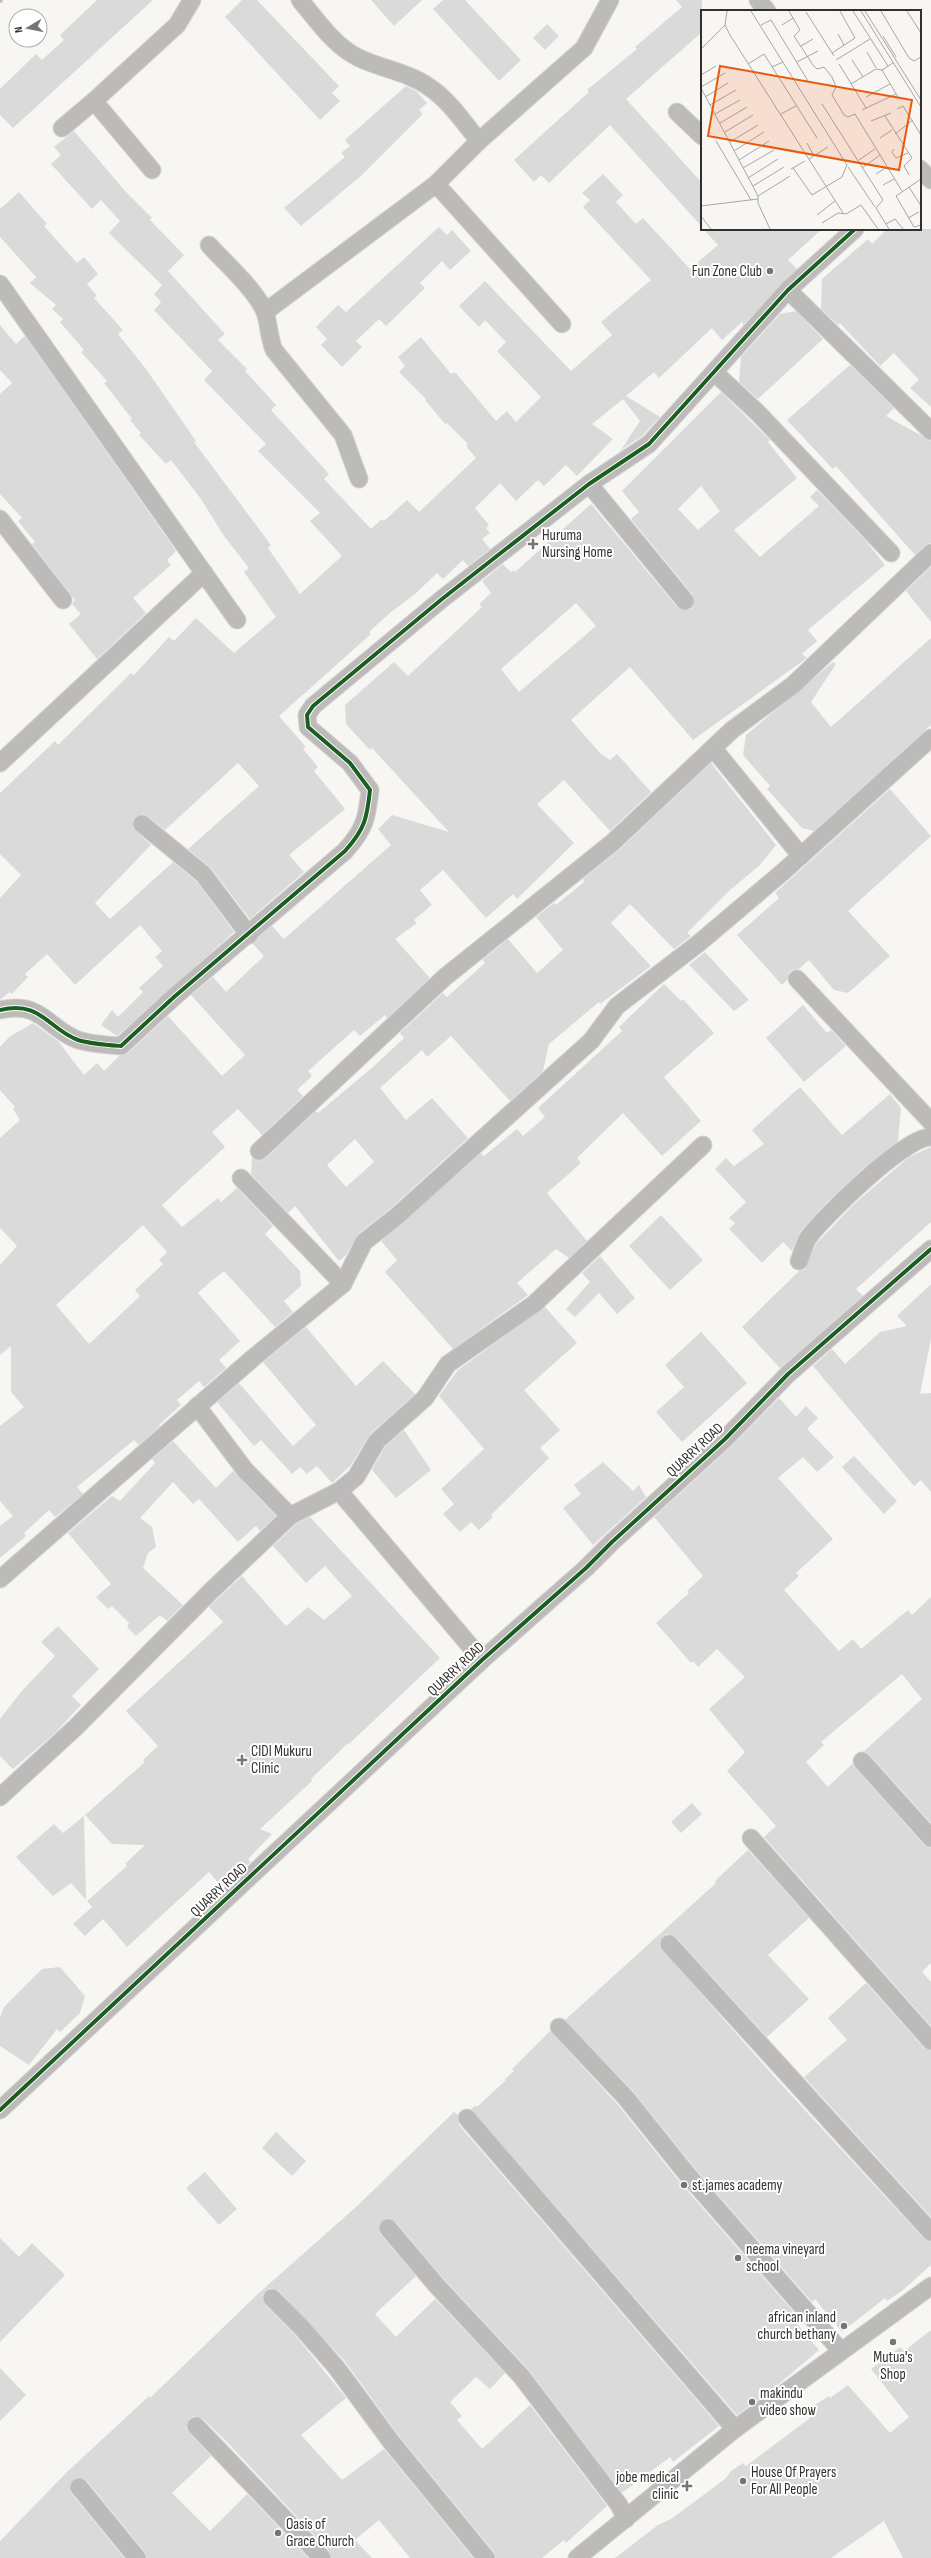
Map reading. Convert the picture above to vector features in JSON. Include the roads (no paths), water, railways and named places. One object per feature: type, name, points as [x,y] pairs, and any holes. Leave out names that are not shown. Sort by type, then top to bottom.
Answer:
[{"type":"street","points":[[62,128],[94,101],[177,25],[192,0]]},
{"type":"street","points":[[300,0],[334,40],[358,57],[411,76],[430,87],[479,141]]},
{"type":"street","points":[[265,312],[436,184],[479,141],[584,48],[610,0]]},
{"type":"street","points":[[758,0],[766,10]]},
{"type":"street","points":[[94,101],[152,170]]},
{"type":"street","points":[[677,112],[701,135]]},
{"type":"street","points":[[921,168],[931,158]]},
{"type":"street","points":[[921,170],[931,180]]},
{"type":"street","points":[[436,184],[562,324]]},
{"type":"street","points":[[0,1010],[18,1008],[39,1013],[77,1039],[121,1046],[174,997],[249,935],[345,851],[359,836],[367,818],[370,790],[350,763],[308,727],[307,715],[313,706],[436,604],[589,484],[649,444],[788,290],[854,230]]},
{"type":"street","points":[[209,245],[252,293],[265,312],[269,336],[274,350],[343,435],[358,479]]},
{"type":"street","points":[[0,284],[237,620]]},
{"type":"street","points":[[788,290],[931,431]]},
{"type":"street","points":[[714,372],[764,418],[891,553]]},
{"type":"street","points":[[589,484],[685,602]]},
{"type":"street","points":[[0,520],[63,600]]},
{"type":"street","points":[[260,1151],[444,977],[612,843],[732,730],[793,685],[931,554]]},
{"type":"street","points":[[0,763],[204,573]]},
{"type":"street","points":[[0,1578],[197,1406],[343,1284],[364,1242],[396,1216],[591,1041],[617,1006],[699,943],[801,856],[931,738]]},
{"type":"street","points":[[713,748],[801,856]]},
{"type":"street","points":[[142,824],[203,874],[249,935]]},
{"type":"street","points":[[797,979],[931,1122]]},
{"type":"street","points":[[799,1261],[808,1238],[864,1180],[905,1146],[931,1137]]},
{"type":"street","points":[[0,1797],[76,1727],[210,1592],[290,1516],[339,1491],[356,1477],[377,1441],[425,1398],[448,1364],[534,1304],[703,1145]]},
{"type":"street","points":[[241,1178],[343,1284]]},
{"type":"street","name":"QUARRY ROAD","points":[[0,2110],[482,1660],[586,1568],[612,1542],[725,1439],[788,1374],[931,1249]]},
{"type":"street","points":[[197,1406],[245,1470],[290,1516]]},
{"type":"street","points":[[339,1491],[482,1660]]},
{"type":"street","points":[[862,1761],[931,1838]]},
{"type":"street","points":[[751,1838],[931,2041]]},
{"type":"street","points":[[669,1944],[931,2232]]},
{"type":"street","points":[[559,2027],[626,2098],[686,2173],[841,2351]]},
{"type":"street","points":[[467,2118],[735,2429]]},
{"type":"street","points":[[388,2228],[437,2286],[521,2376],[619,2505],[626,2519]]},
{"type":"street","points":[[577,2558],[735,2429],[931,2286]]},
{"type":"street","points":[[272,2298],[302,2328],[336,2367],[392,2443],[486,2558]]},
{"type":"street","points":[[196,2426],[322,2558]]},
{"type":"street","points":[[79,2487],[137,2558]]},
{"type":"place","name":"Fun Zone Club","points":[[770,271]]},
{"type":"place","name":"Huruma Nursing Home","points":[[533,544]]},
{"type":"place","name":"CIDI Mukuru Clinic","points":[[242,1760]]},
{"type":"place","name":"st.james academy","points":[[684,2185]]},
{"type":"place","name":"neema vineyard school","points":[[738,2258]]},
{"type":"place","name":"african inland church bethany","points":[[844,2326]]},
{"type":"place","name":"Mutua's Shop","points":[[893,2342]]},
{"type":"place","name":"makindu video show","points":[[752,2402]]},
{"type":"place","name":"House Of Prayers For All People","points":[[743,2481]]},
{"type":"place","name":"jobe medical clinic","points":[[687,2486]]},
{"type":"place","name":"Oasis of Grace Church","points":[[278,2533]]}]
